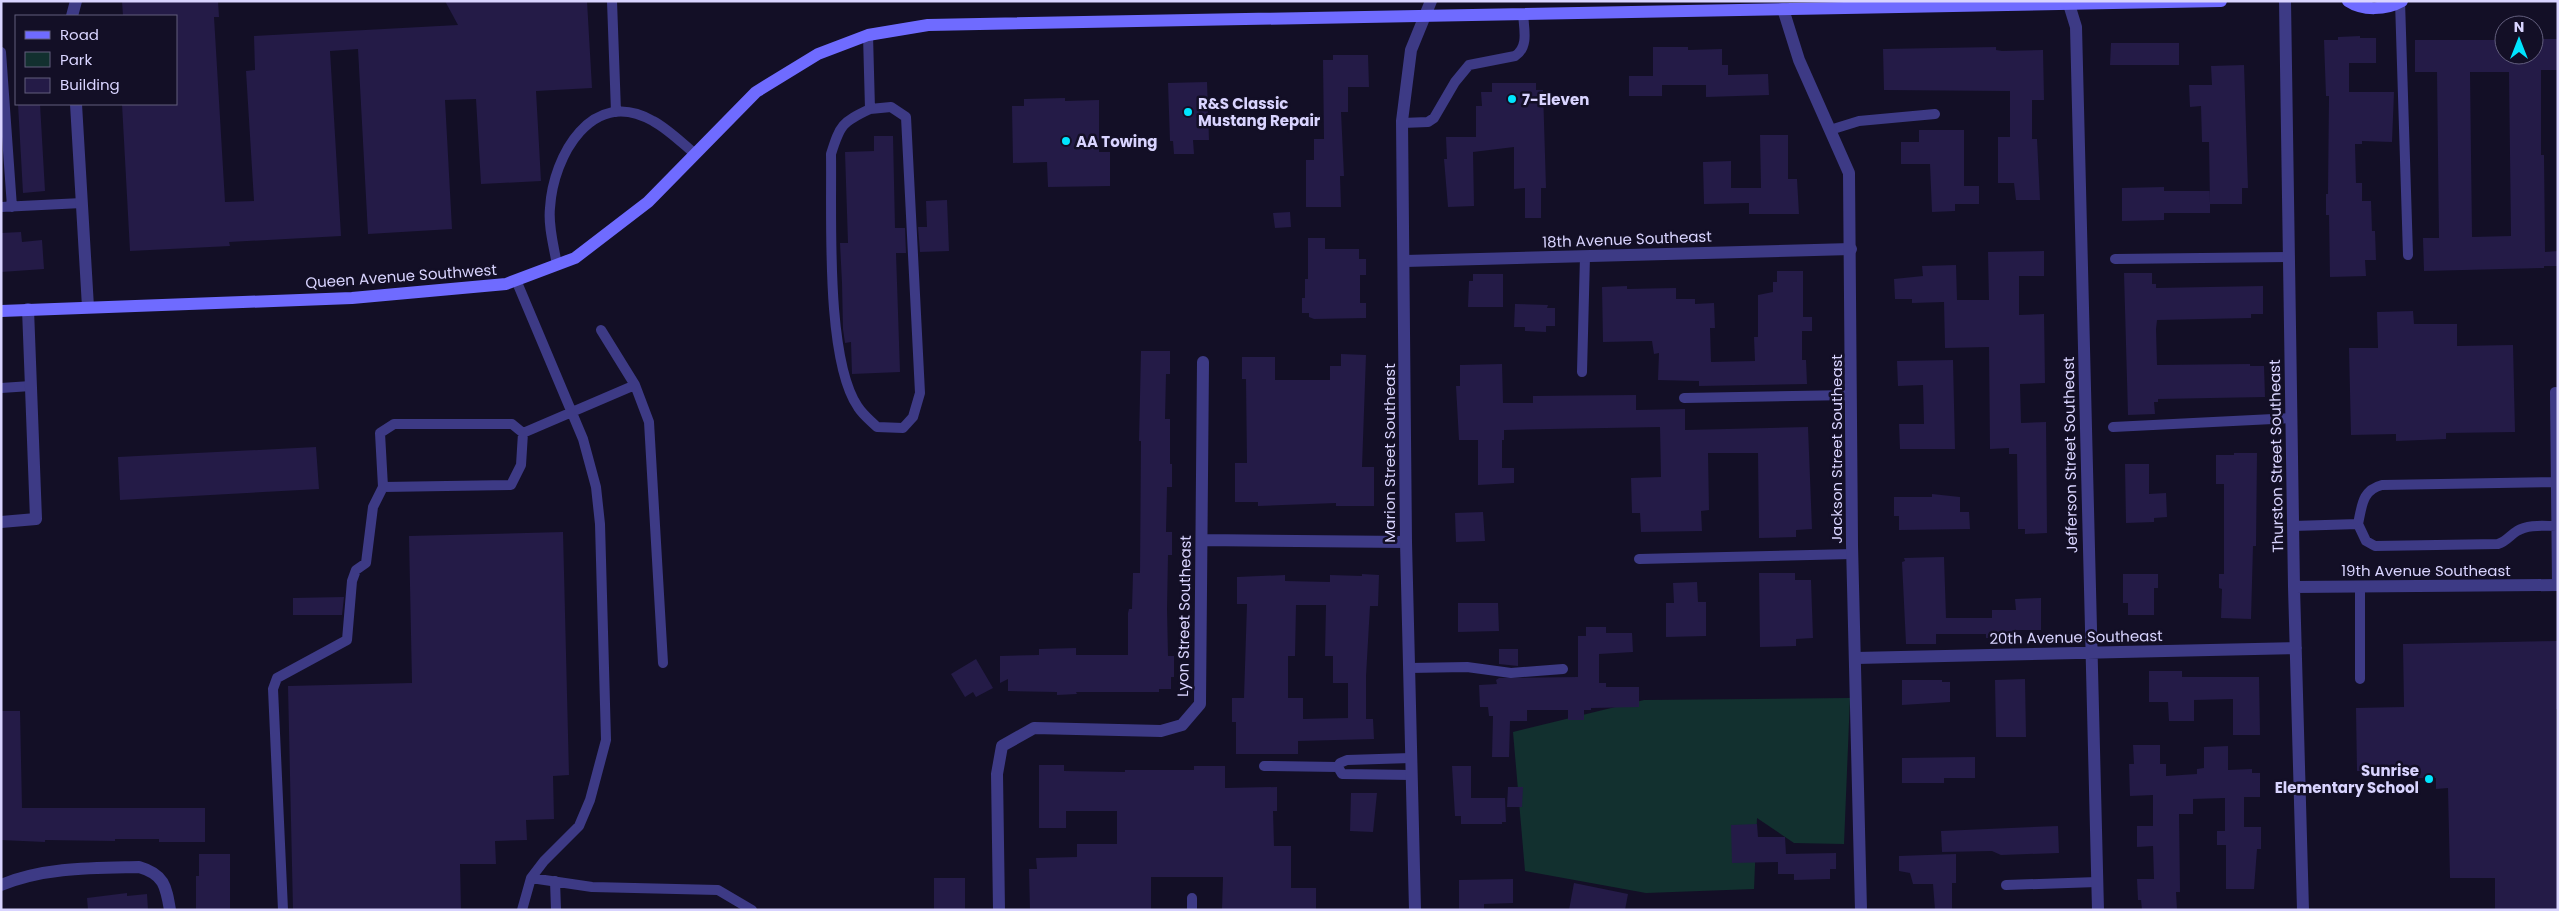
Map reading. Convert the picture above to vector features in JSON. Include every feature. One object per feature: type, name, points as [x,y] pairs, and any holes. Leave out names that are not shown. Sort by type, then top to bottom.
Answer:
[{"type":"main road","name":"Queen Avenue Southwest","points":[[1,311],[352,298],[506,284],[575,258],[648,202],[756,92],[818,54],[868,35],[928,25],[1523,14],[1783,5],[2220,1]]},
{"type":"main road","points":[[2348,1],[2358,8],[2391,8],[2400,2]]},
{"type":"street","points":[[72,15],[76,1]]},
{"type":"street","name":"Marion Street Southeast","points":[[1415,910],[1406,542],[1405,261],[1402,123],[1404,94],[1411,50],[1431,1]]},
{"type":"street","name":"Thurston Street Southeast","points":[[2285,1],[2294,587],[2303,910]]},
{"type":"street","name":"Jefferson Street Southeast","points":[[2068,3],[2076,27],[2098,910]]},
{"type":"street","name":"Jackson Street Southeast","points":[[1783,5],[1799,60],[1849,172],[1852,554],[1862,910]]},
{"type":"street","points":[[76,105],[88,307]]},
{"type":"street","name":"18th Avenue Southeast","points":[[1405,261],[1851,249]]},
{"type":"street","points":[[1,522],[36,519],[28,309]]},
{"type":"street","name":"Lyon Street Southeast","points":[[999,910],[997,774],[1002,746],[1034,728],[1161,732],[1182,725],[1200,704],[1203,362]]},
{"type":"street","points":[[1202,540],[1406,542]]},
{"type":"street","name":"19th Avenue Southeast","points":[[2294,587],[2557,585]]},
{"type":"street","name":"20th Avenue Southeast","points":[[1856,658],[2296,648]]},
{"type":"street","points":[[1,884],[29,876],[63,870],[139,867],[150,870],[160,878],[166,888],[170,910]]},
{"type":"lane","points":[[612,1],[616,112]]},
{"type":"lane","points":[[2400,2],[2408,255]]},
{"type":"lane","points":[[1402,123],[1428,122],[1434,118],[1455,82],[1469,65],[1515,56],[1521,52],[1524,46],[1523,14]]},
{"type":"lane","points":[[868,35],[870,109]]},
{"type":"lane","points":[[1,52],[12,207]]},
{"type":"lane","points":[[891,107],[906,117],[920,394],[913,417],[903,428],[877,427],[858,407],[843,372],[834,310],[831,154],[836,136],[846,120],[870,109],[891,107]]},
{"type":"lane","points":[[557,265],[549,210],[553,181],[571,139],[595,116],[616,112],[634,114],[653,120],[696,154]]},
{"type":"lane","points":[[1830,130],[1859,121],[1935,114]]},
{"type":"lane","points":[[1,207],[82,203]]},
{"type":"lane","points":[[1582,372],[1585,256]]},
{"type":"lane","points":[[2115,259],[2289,257]]},
{"type":"lane","points":[[516,280],[583,439],[596,487],[599,515],[606,740],[590,800],[578,826],[544,860],[531,878],[522,910]]},
{"type":"lane","points":[[601,330],[643,401],[650,422],[663,663]]},
{"type":"lane","points":[[1,388],[31,386]]},
{"type":"lane","points":[[523,433],[635,386]]},
{"type":"lane","points":[[2555,392],[2557,585]]},
{"type":"lane","points":[[1684,398],[1852,395]]},
{"type":"lane","points":[[2113,427],[2292,418]]},
{"type":"lane","points":[[283,910],[273,689],[277,678],[347,640],[352,581],[356,570],[366,563],[373,507],[383,487],[380,433],[394,424],[512,424],[523,433]]},
{"type":"lane","points":[[383,487],[511,485],[521,465],[523,433]]},
{"type":"lane","points":[[2556,482],[2382,485],[2372,488],[2364,497],[2358,524],[2366,540],[2375,546],[2498,544],[2508,540],[2516,531],[2527,527],[2556,526]]},
{"type":"lane","points":[[2293,526],[2358,524]]},
{"type":"lane","points":[[1640,559],[1852,554]]},
{"type":"lane","points":[[2360,586],[2360,680]]},
{"type":"lane","points":[[1409,668],[1467,667],[1511,673],[1562,669]]},
{"type":"lane","points":[[1338,767],[1340,763],[1347,760],[1411,758]]},
{"type":"lane","points":[[1264,766],[1338,767]]},
{"type":"lane","points":[[1338,767],[1342,774],[1412,775]]},
{"type":"lane","points":[[531,878],[592,888],[718,890],[752,910]]},
{"type":"lane","points":[[555,881],[556,910]]},
{"type":"lane","points":[[2006,885],[2097,882]]},
{"type":"lane","points":[[1192,898],[1192,910]]},
{"type":"green space","points":[[1850,698],[1844,844],[1794,843],[1757,818],[1754,889],[1646,893],[1525,871],[1513,732],[1644,700]]},
{"type":"building","points":[[122,1],[218,1],[219,17],[214,17],[225,202],[254,201],[246,71],[255,70],[254,36],[458,25],[445,1],[587,1],[592,88],[536,91],[541,181],[481,184],[476,99],[445,100],[452,229],[368,234],[358,49],[330,51],[341,236],[229,242],[230,246],[130,251],[122,105],[178,105],[178,15],[123,15]]},
{"type":"building","points":[[2360,36],[2360,38],[2376,38],[2376,63],[2349,63],[2349,92],[2394,92],[2392,142],[2362,141],[2362,144],[2355,144],[2356,183],[2362,183],[2362,201],[2371,201],[2372,231],[2375,231],[2376,260],[2365,260],[2366,276],[2330,277],[2329,215],[2326,215],[2329,96],[2326,96],[2324,40],[2338,40],[2338,37]]},
{"type":"building","points":[[2544,39],[2558,39],[2558,70],[2541,70],[2541,155],[2544,155],[2545,252],[2558,251],[2558,266],[2424,271],[2423,238],[2439,238],[2437,72],[2415,72],[2415,40],[2494,40],[2494,65],[2544,65]],"holes":[[[2470,72],[2509,72],[2511,236],[2472,237]]]},
{"type":"building","points":[[2111,43],[2179,43],[2179,65],[2110,65]]},
{"type":"building","points":[[1653,47],[1688,47],[1688,50],[1722,49],[1722,65],[1728,65],[1728,75],[1768,74],[1769,95],[1706,97],[1706,85],[1662,85],[1662,96],[1629,96],[1629,76],[1653,76]]},
{"type":"building","points":[[1996,47],[1996,50],[2002,51],[2043,50],[2044,100],[2032,100],[2032,139],[2037,139],[2040,200],[2016,200],[2014,183],[1998,183],[1998,137],[2010,137],[2010,91],[1884,90],[1883,49]]},
{"type":"building","points":[[1333,55],[1368,55],[1369,87],[1348,87],[1348,112],[1341,112],[1344,176],[1340,176],[1341,207],[1306,207],[1306,160],[1314,160],[1314,139],[1324,139],[1323,60],[1333,60]]},
{"type":"building","points":[[2244,65],[2248,188],[2242,188],[2242,204],[2210,204],[2209,142],[2202,142],[2201,106],[2190,107],[2189,85],[2212,85],[2211,66]]},
{"type":"building","name":"R&S Classic Mustang Repair","points":[[1207,82],[1209,140],[1193,140],[1194,154],[1174,154],[1173,141],[1170,141],[1168,83]]},
{"type":"building","points":[[1492,83],[1536,83],[1536,90],[1543,90],[1546,188],[1541,188],[1541,218],[1525,218],[1525,188],[1514,189],[1514,147],[1473,152],[1474,206],[1448,207],[1444,159],[1447,159],[1446,137],[1476,137],[1476,106],[1482,106],[1481,92],[1492,92]]},
{"type":"building","name":"AA Towing","points":[[1065,98],[1065,101],[1099,100],[1099,152],[1110,152],[1110,186],[1048,187],[1047,162],[1013,163],[1012,106],[1024,106],[1024,99]]},
{"type":"building","points":[[18,105],[40,105],[45,191],[23,193]]},
{"type":"building","points":[[1919,130],[1964,130],[1964,186],[1979,186],[1979,204],[1955,204],[1955,211],[1932,212],[1930,164],[1901,164],[1901,142],[1919,142]]},
{"type":"building","points":[[1760,135],[1788,135],[1788,179],[1797,179],[1799,214],[1749,214],[1749,203],[1704,204],[1703,162],[1731,161],[1731,188],[1761,188]]},
{"type":"building","points":[[874,136],[893,136],[895,228],[905,228],[906,253],[896,253],[900,372],[852,374],[851,342],[845,343],[843,329],[840,243],[848,243],[845,152],[874,151]]},
{"type":"building","points":[[2164,187],[2164,191],[2210,191],[2210,213],[2164,213],[2164,220],[2122,221],[2122,188]]},
{"type":"building","points":[[947,200],[949,251],[920,252],[918,227],[927,227],[926,201]]},
{"type":"building","points":[[1290,212],[1291,227],[1275,228],[1273,213]]},
{"type":"building","points":[[21,232],[22,242],[42,240],[44,269],[1,272],[1,233]]},
{"type":"building","points":[[1308,238],[1325,238],[1325,249],[1359,249],[1359,259],[1366,259],[1366,275],[1360,275],[1360,303],[1366,303],[1366,318],[1314,319],[1309,317],[1309,313],[1302,313],[1302,298],[1305,298],[1305,279],[1308,279]]},
{"type":"building","points":[[2044,251],[2044,276],[2019,276],[2019,315],[2044,314],[2045,383],[2020,384],[2021,423],[2046,422],[2047,533],[2025,534],[2025,529],[2018,529],[2017,454],[2009,454],[2009,448],[1990,449],[1989,347],[1945,348],[1944,302],[1912,303],[1912,299],[1895,299],[1894,279],[1923,276],[1922,266],[1956,265],[1957,300],[1989,300],[1988,252]]},
{"type":"building","points":[[1777,271],[1803,271],[1803,317],[1812,317],[1812,331],[1802,331],[1802,360],[1806,360],[1807,384],[1699,386],[1699,381],[1658,380],[1659,353],[1654,354],[1652,341],[1603,342],[1602,287],[1627,286],[1627,289],[1676,288],[1676,299],[1695,299],[1695,304],[1714,303],[1715,328],[1710,328],[1711,362],[1755,361],[1754,337],[1758,337],[1758,295],[1773,292],[1773,282],[1777,282]]},
{"type":"building","points":[[2124,273],[2152,273],[2152,284],[2156,284],[2156,288],[2263,286],[2263,314],[2251,314],[2251,318],[2157,320],[2156,329],[2157,365],[2250,364],[2250,366],[2264,366],[2265,397],[2158,399],[2158,402],[2154,402],[2155,414],[2128,415]]},
{"type":"building","points":[[1473,274],[1503,274],[1503,307],[1468,307],[1469,281],[1473,281]]},
{"type":"building","points":[[1515,304],[1548,305],[1547,308],[1555,308],[1555,326],[1546,326],[1546,332],[1525,331],[1525,327],[1514,327]]},
{"type":"building","points":[[2413,311],[2414,324],[2457,324],[2457,346],[2513,345],[2515,432],[2446,433],[2446,439],[2396,441],[2396,434],[2351,435],[2349,348],[2378,348],[2377,312]]},
{"type":"building","points":[[1141,351],[1170,351],[1170,374],[1166,374],[1165,419],[1170,419],[1170,464],[1172,464],[1172,487],[1167,487],[1166,532],[1172,532],[1172,555],[1168,555],[1167,609],[1168,656],[1174,656],[1174,677],[1171,677],[1171,689],[1159,689],[1159,692],[1076,692],[1077,694],[1057,695],[1057,692],[1008,691],[1008,679],[1000,683],[1000,656],[1039,655],[1039,649],[1076,648],[1076,655],[1128,655],[1128,613],[1129,609],[1132,609],[1133,573],[1140,573],[1141,441],[1139,441]]},
{"type":"building","points":[[1341,354],[1366,355],[1362,467],[1374,467],[1374,506],[1336,506],[1336,503],[1258,506],[1258,502],[1235,502],[1235,463],[1247,463],[1246,379],[1242,379],[1242,357],[1275,357],[1275,380],[1330,380],[1330,366],[1341,366]]},
{"type":"building","points":[[1953,360],[1955,449],[1900,449],[1899,424],[1924,424],[1923,385],[1898,386],[1897,361]]},
{"type":"building","points":[[1502,364],[1503,403],[1533,403],[1533,396],[1636,395],[1636,410],[1685,409],[1685,430],[1808,427],[1812,529],[1796,530],[1796,537],[1759,538],[1758,453],[1708,453],[1709,510],[1701,511],[1702,531],[1641,532],[1640,513],[1632,513],[1631,478],[1661,477],[1660,427],[1504,430],[1502,468],[1514,468],[1514,483],[1478,485],[1478,440],[1459,440],[1456,386],[1460,386],[1460,365]]},
{"type":"building","points":[[316,447],[319,489],[120,500],[118,457]]},
{"type":"building","points":[[2234,453],[2257,453],[2256,546],[2253,546],[2251,619],[2221,618],[2222,589],[2219,588],[2219,574],[2224,574],[2224,484],[2216,484],[2216,455],[2234,455]]},
{"type":"building","points":[[2125,464],[2149,464],[2149,494],[2166,493],[2167,517],[2154,518],[2154,522],[2126,523]]},
{"type":"building","points":[[1932,494],[1960,497],[1960,512],[1969,512],[1970,529],[1899,530],[1899,516],[1894,516],[1894,497],[1932,497]]},
{"type":"building","points":[[1483,512],[1485,541],[1456,542],[1455,513]]},
{"type":"building","points":[[563,532],[569,775],[553,776],[554,819],[526,820],[527,840],[495,841],[496,864],[460,864],[461,910],[293,910],[288,686],[412,683],[409,536]]},
{"type":"building","points":[[1944,557],[1946,618],[1992,618],[1992,610],[2016,610],[2015,599],[2041,598],[2041,630],[2014,630],[2014,637],[1986,638],[1986,634],[1936,634],[1936,644],[1906,644],[1902,562],[1905,561],[1904,558]]},
{"type":"building","points":[[1759,573],[1795,573],[1795,580],[1811,580],[1813,638],[1796,639],[1796,646],[1760,647]]},
{"type":"building","points":[[1362,574],[1379,575],[1378,606],[1370,606],[1366,676],[1366,719],[1373,719],[1374,739],[1298,741],[1298,754],[1236,754],[1236,722],[1232,722],[1232,698],[1244,698],[1247,604],[1237,604],[1237,577],[1285,575],[1285,581],[1330,582],[1330,575],[1362,576]],"holes":[[[1296,605],[1326,605],[1325,656],[1333,656],[1333,683],[1348,683],[1348,718],[1303,719],[1303,698],[1288,698],[1288,656],[1295,656]]]},
{"type":"building","points":[[2123,574],[2158,574],[2158,588],[2154,588],[2154,615],[2128,615],[2128,603],[2123,603]]},
{"type":"building","points":[[1697,582],[1698,602],[1706,602],[1706,636],[1666,637],[1666,603],[1674,603],[1673,583]]},
{"type":"building","points":[[344,597],[342,615],[293,615],[293,598]]},
{"type":"building","points":[[1458,603],[1498,603],[1499,631],[1458,632]]},
{"type":"building","points":[[1586,627],[1606,627],[1606,633],[1632,633],[1633,652],[1599,654],[1599,683],[1606,683],[1606,687],[1639,687],[1639,707],[1591,708],[1591,710],[1584,710],[1584,720],[1568,720],[1568,710],[1527,710],[1527,721],[1510,721],[1509,757],[1492,757],[1493,716],[1489,716],[1488,707],[1480,707],[1479,685],[1497,684],[1496,680],[1499,678],[1578,677],[1578,636],[1586,636]]},
{"type":"building","points":[[2558,641],[2558,709],[2556,709],[2558,910],[2495,910],[2495,878],[2450,878],[2448,788],[2436,789],[2436,778],[2418,778],[2418,770],[2357,771],[2356,708],[2404,707],[2403,644]]},
{"type":"building","points":[[1499,649],[1518,649],[1518,666],[1499,664]]},
{"type":"building","points":[[976,659],[993,688],[976,697],[973,692],[965,697],[951,674]]},
{"type":"building","points":[[2149,671],[2182,671],[2182,677],[2259,677],[2260,735],[2233,735],[2233,699],[2194,700],[2194,721],[2169,721],[2168,702],[2149,702]]},
{"type":"building","points":[[2025,679],[2026,737],[1996,737],[1995,680]]},
{"type":"building","points":[[1902,680],[1942,680],[1942,682],[1950,682],[1950,702],[1902,705]]},
{"type":"building","points":[[1,711],[20,711],[22,808],[205,808],[205,842],[159,842],[159,839],[115,839],[115,841],[45,840],[45,842],[1,840]]},
{"type":"building","points":[[2133,745],[2160,745],[2160,764],[2166,764],[2166,776],[2197,774],[2197,769],[2204,768],[2204,747],[2228,746],[2228,770],[2252,769],[2252,773],[2260,773],[2260,797],[2244,797],[2244,827],[2261,827],[2261,849],[2257,849],[2254,889],[2226,889],[2226,845],[2217,845],[2217,831],[2225,831],[2225,798],[2193,799],[2193,814],[2179,814],[2180,892],[2176,892],[2177,910],[2142,910],[2141,900],[2138,900],[2137,879],[2154,879],[2153,846],[2137,847],[2137,826],[2153,826],[2153,795],[2130,796],[2129,764],[2134,764]]},
{"type":"building","points":[[1975,757],[1975,778],[1944,778],[1944,783],[1902,783],[1902,758]]},
{"type":"building","points":[[1039,765],[1064,765],[1064,771],[1125,772],[1125,770],[1194,770],[1194,766],[1225,766],[1225,788],[1277,787],[1277,811],[1273,811],[1274,846],[1291,846],[1291,888],[1316,888],[1316,910],[1222,910],[1223,877],[1151,877],[1151,910],[1030,910],[1029,869],[1037,869],[1036,858],[1077,857],[1077,844],[1117,844],[1117,811],[1066,811],[1066,828],[1039,828]]},
{"type":"building","points":[[1452,766],[1471,766],[1471,798],[1505,798],[1506,822],[1502,822],[1502,824],[1461,824],[1461,816],[1455,816]]},
{"type":"building","points":[[1508,787],[1523,787],[1522,807],[1507,807]]},
{"type":"building","points":[[1351,793],[1377,793],[1373,832],[1350,831]]},
{"type":"building","points":[[1757,824],[1758,837],[1785,837],[1786,854],[1836,853],[1836,869],[1830,869],[1830,879],[1794,880],[1794,874],[1778,874],[1778,862],[1732,863],[1731,825]]},
{"type":"building","points":[[2058,826],[2059,853],[2001,855],[1992,851],[1942,852],[1941,831]]},
{"type":"building","points":[[199,854],[230,854],[230,910],[196,910],[196,876],[199,876]]},
{"type":"building","points":[[1956,854],[1956,883],[1952,883],[1952,910],[1935,910],[1933,884],[1913,884],[1910,873],[1899,871],[1899,856]]},
{"type":"building","points":[[934,878],[965,878],[965,910],[934,910]]},
{"type":"building","points":[[1513,879],[1513,903],[1484,904],[1484,910],[1459,910],[1459,880]]},
{"type":"building","points":[[1574,883],[1628,894],[1625,910],[1569,910]]},
{"type":"building","points":[[127,893],[127,896],[147,894],[148,910],[88,910],[87,898]]},
{"type":"place","name":"7-Eleven","points":[[1512,99]]},
{"type":"place","name":"R&S Classic Mustang Repair","points":[[1188,112]]},
{"type":"place","name":"AA Towing","points":[[1066,141]]},
{"type":"place","name":"Sunrise Elementary School","points":[[2429,779]]}]
